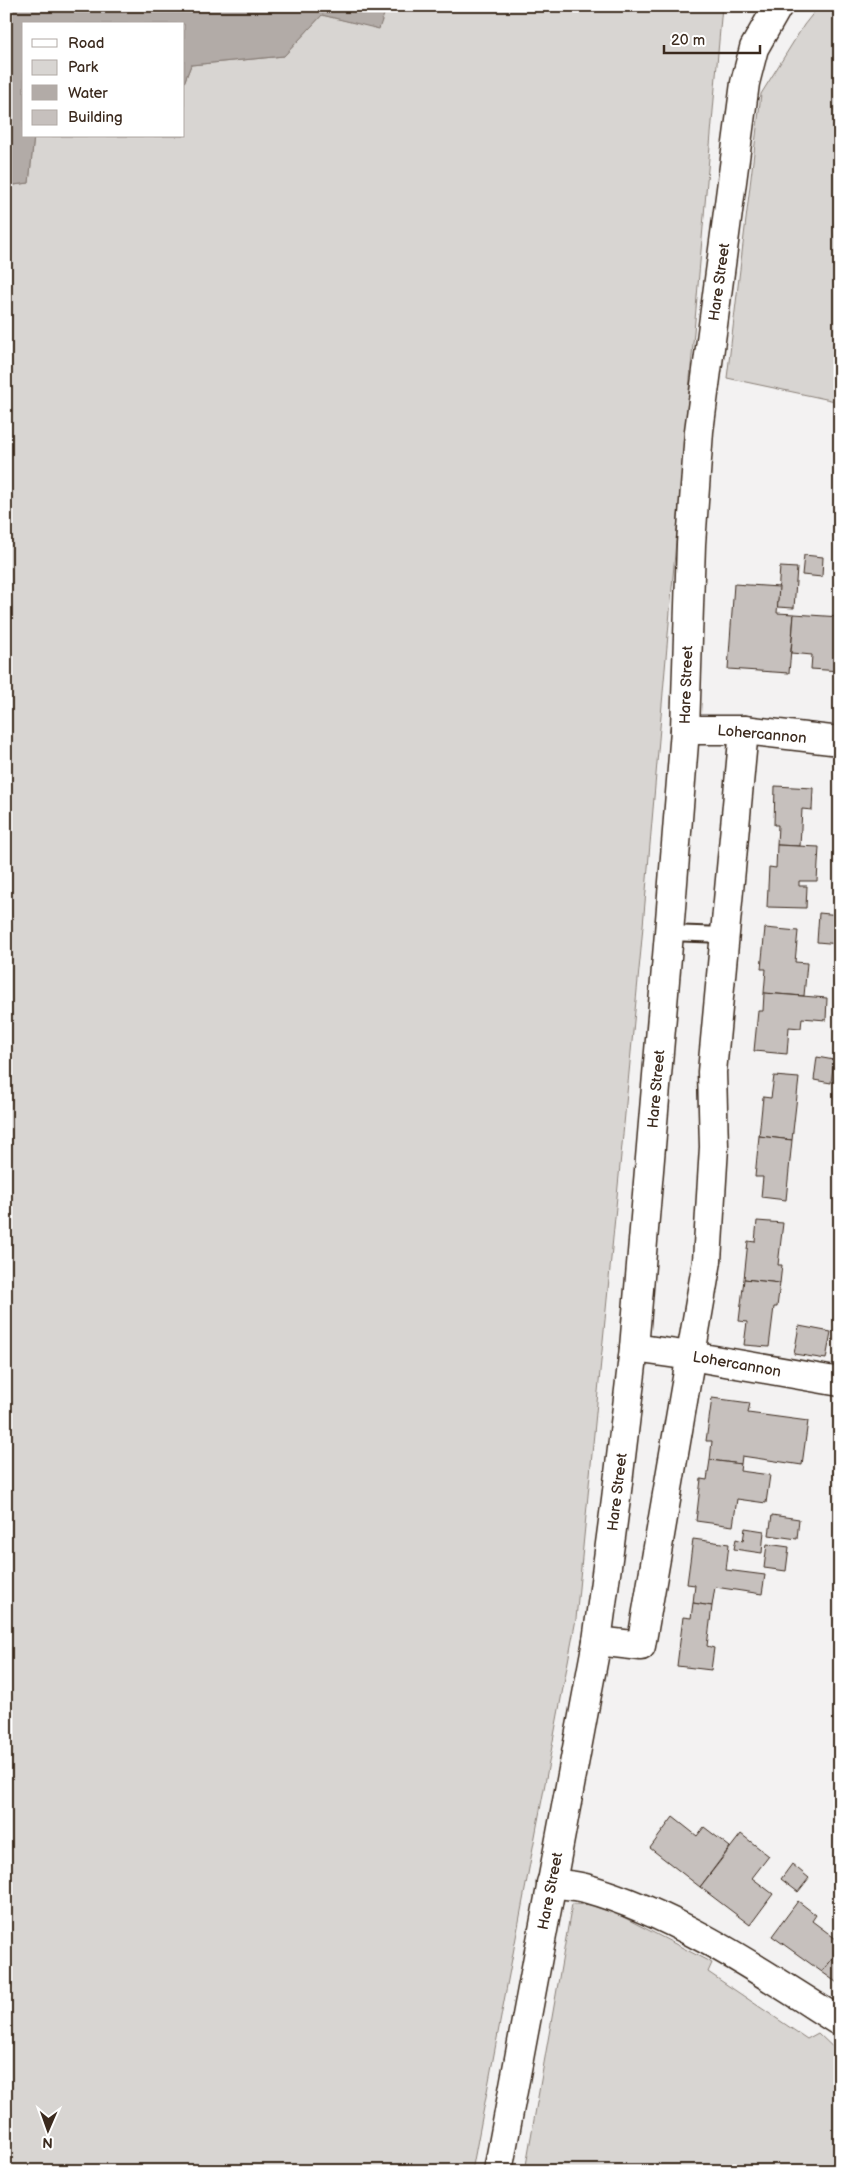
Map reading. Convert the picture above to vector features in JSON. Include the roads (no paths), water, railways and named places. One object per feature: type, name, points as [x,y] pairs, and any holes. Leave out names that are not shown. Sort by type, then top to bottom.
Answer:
[{"type":"street","name":"Hare Street","points":[[498,2171],[597,1641],[634,1348],[685,730],[691,544],[699,431],[745,83],[754,48],[778,6]]},
{"type":"street","name":"Lohercannon","points":[[685,730],[744,730],[840,741]]},
{"type":"street","points":[[597,1641],[641,1646],[707,1261],[714,1147],[712,1072],[744,730]]},
{"type":"street","name":"Lohercannon","points":[[634,1348],[840,1382]]},
{"type":"street","points":[[551,1883],[584,1888],[636,1906],[728,1951],[840,2022]]},
{"type":"lane","points":[[669,932],[724,935]]},
{"type":"water","points":[[6,6],[387,6],[379,29],[322,15],[284,56],[191,65],[185,80],[185,22],[22,22],[22,138],[34,138],[29,183],[6,186]]}]
